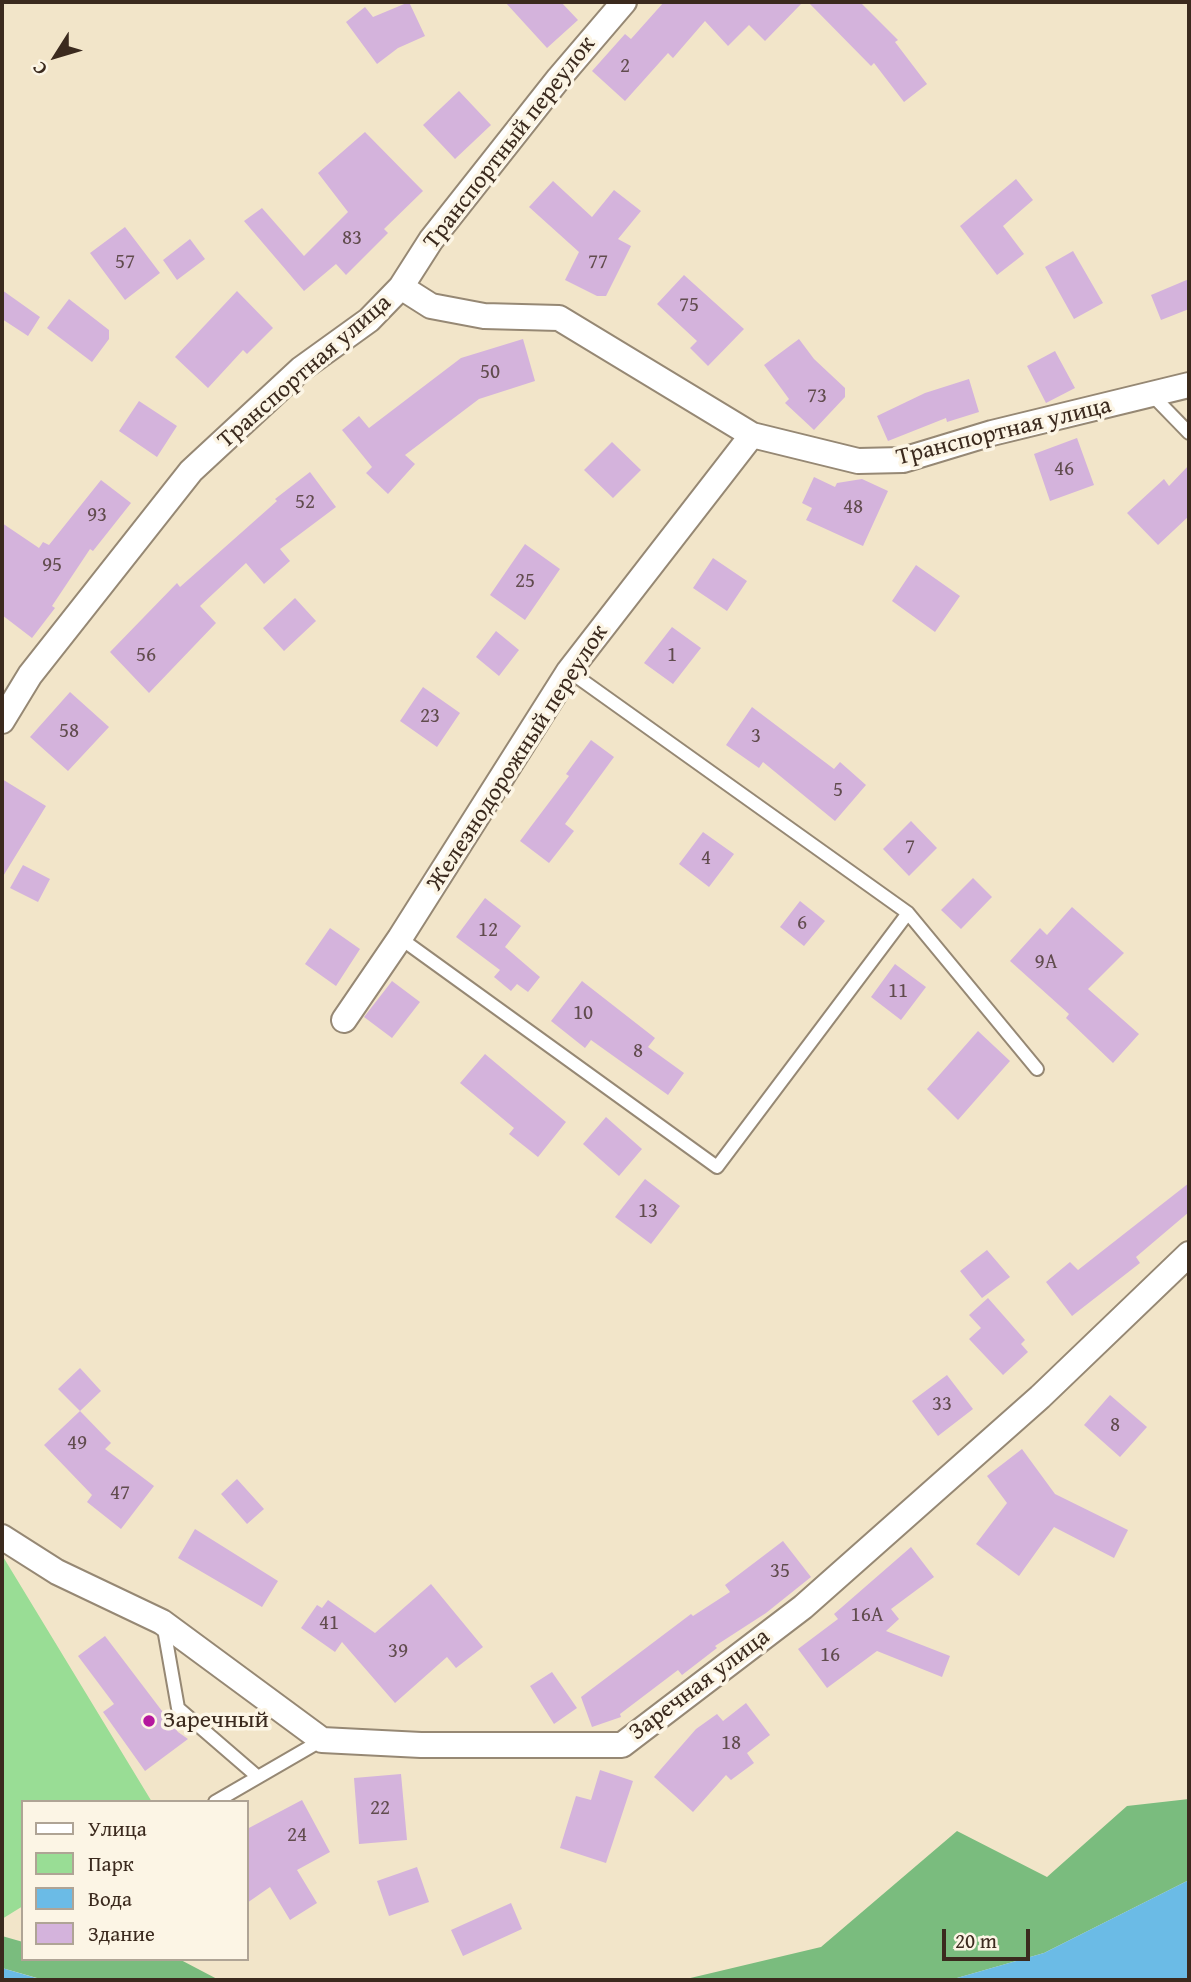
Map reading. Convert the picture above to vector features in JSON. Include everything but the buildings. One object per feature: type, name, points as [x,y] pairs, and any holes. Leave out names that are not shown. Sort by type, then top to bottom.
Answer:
[{"type":"street","name":"Транспортный переулок","points":[[401,288],[431,240],[559,78],[624,2]]},
{"type":"street","name":"Транспортная улица","points":[[2,721],[30,675],[191,471],[301,369],[369,320],[401,288],[431,306],[484,316],[559,318],[752,435],[858,461],[903,460],[992,433],[1189,386]]},
{"type":"street","name":"Железнодорожный переулок","points":[[344,1020],[400,938],[569,671],[752,435]]},
{"type":"street","name":"Заречная улица","points":[[322,1740],[421,1745],[622,1745],[803,1607],[1040,1397],[1189,1254]]},
{"type":"street","points":[[2,1537],[57,1572],[162,1622],[322,1740]]},
{"type":"lane","points":[[1153,396],[1189,433]]},
{"type":"lane","points":[[569,671],[908,912],[1037,1069]]},
{"type":"lane","points":[[400,938],[717,1167],[908,912]]},
{"type":"lane","points":[[162,1622],[178,1708],[258,1777]]},
{"type":"lane","points":[[218,1800],[322,1740]]},
{"type":"green space","points":[[2,1555],[151,1800],[21,1800],[21,1907],[2,1919]]},
{"type":"green space","points":[[1189,1799],[1189,1880],[1044,1953],[950,1980],[682,1980],[821,1947],[957,1831],[1047,1877],[1127,1806]]},
{"type":"green space","points":[[2,1936],[21,1941],[21,1961],[183,1961],[219,1980],[44,1980],[2,1968]]},
{"type":"water","points":[[1189,1880],[1189,1980],[950,1980],[1044,1953]]},
{"type":"water","points":[[2,1968],[43,1980],[2,1980]]},
{"type":"place","name":"Заречный","points":[[149,1721]]}]
